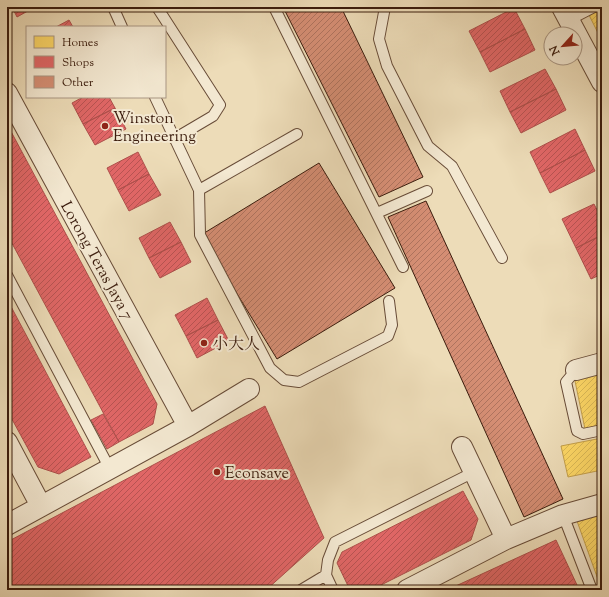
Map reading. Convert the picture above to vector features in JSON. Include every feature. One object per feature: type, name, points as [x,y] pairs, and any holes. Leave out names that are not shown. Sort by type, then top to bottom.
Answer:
[{"type":"street","points":[[565,14],[602,79]]},
{"type":"street","name":"Lorong Teras Jaya 7","points":[[7,93],[188,426]]},
{"type":"street","points":[[576,370],[602,363]]},
{"type":"street","points":[[7,524],[188,426],[249,389]]},
{"type":"street","points":[[7,442],[41,506]]},
{"type":"street","points":[[462,448],[506,539]]},
{"type":"street","points":[[407,590],[506,539],[563,515],[602,504]]},
{"type":"lane","points":[[113,7],[122,26]]},
{"type":"lane","points":[[156,7],[220,105],[213,116],[174,139]]},
{"type":"lane","points":[[274,7],[404,267]]},
{"type":"lane","points":[[385,7],[379,39],[387,66],[428,146],[452,166],[502,258]]},
{"type":"lane","points":[[565,14],[594,7]]},
{"type":"lane","points":[[155,98],[198,190],[200,235],[270,368],[284,380],[299,382],[388,336],[392,326],[389,301]]},
{"type":"lane","points":[[198,190],[297,134]]},
{"type":"lane","points":[[377,214],[427,190]]},
{"type":"lane","points":[[7,275],[110,469]]},
{"type":"lane","points":[[576,370],[566,382],[577,431],[583,434],[602,430]]},
{"type":"lane","points":[[333,590],[326,575],[328,560],[335,542],[474,472]]},
{"type":"lane","points":[[563,515],[592,590]]},
{"type":"lane","points":[[301,590],[326,575]]},
{"type":"building: Homes","points":[[602,8],[602,36],[600,37],[589,15]]},
{"type":"building: Homes","points":[[602,374],[602,425],[585,429],[575,381]]},
{"type":"building: Homes","points":[[602,438],[602,470],[568,477],[561,446]]},
{"type":"building: Homes","points":[[602,514],[602,585],[600,585],[577,521]]},
{"type":"building: Shops","points":[[12,7],[35,7],[17,17]]},
{"type":"building: Shops","points":[[514,8],[525,29],[480,52],[469,31]]},
{"type":"building: Shops","points":[[69,20],[72,26],[58,26]]},
{"type":"building: Shops","points":[[525,29],[535,50],[490,72],[480,52]]},
{"type":"building: Shops","points":[[545,69],[556,89],[510,112],[500,91]]},
{"type":"building: Shops","points":[[556,89],[566,110],[521,133],[510,112]]},
{"type":"building: Shops","points":[[81,98],[110,98],[115,108],[83,124],[72,103]]},
{"type":"building: Shops","name":"Winston Engineering","points":[[115,108],[126,129],[95,145],[83,124]]},
{"type":"building: Shops","points":[[7,124],[157,404],[153,424],[119,442],[7,234]]},
{"type":"building: Shops","points":[[575,129],[585,150],[540,173],[530,152]]},
{"type":"building: Shops","points":[[585,150],[595,171],[550,193],[540,173]]},
{"type":"building: Shops","points":[[138,152],[149,174],[118,190],[107,168]]},
{"type":"building: Shops","points":[[149,174],[161,195],[129,211],[118,190]]},
{"type":"building: Shops","points":[[594,204],[602,220],[602,235],[576,248],[562,219]]},
{"type":"building: Shops","points":[[170,222],[181,242],[149,258],[139,238]]},
{"type":"building: Shops","points":[[602,235],[602,274],[591,279],[576,248]]},
{"type":"building: Shops","points":[[181,242],[191,262],[160,278],[149,258]]},
{"type":"building: Shops","points":[[207,298],[218,320],[186,336],[175,315]]},
{"type":"building: Shops","points":[[7,299],[91,457],[59,474],[38,467],[7,410]]},
{"type":"building: Shops","points":[[218,320],[229,341],[197,358],[186,336]]},
{"type":"building: Shops","name":"Econsave","points":[[265,406],[324,538],[266,590],[7,590],[7,542]]},
{"type":"building: Shops","points":[[103,414],[119,442],[107,449],[91,420]]},
{"type":"building: Shops","points":[[463,491],[478,519],[471,540],[371,590],[350,590],[337,563],[342,552]]},
{"type":"building: Shops","points":[[556,540],[577,585],[575,590],[447,590]]},
{"type":"building: Other","points":[[283,7],[341,7],[423,177],[379,197]]},
{"type":"building: Other","points":[[319,163],[395,288],[277,359],[201,235]]},
{"type":"building: Other","points":[[426,201],[563,499],[524,517],[388,217]]},
{"type":"place","name":"Winston Engineering","points":[[105,126]]},
{"type":"place","name":"小大人","points":[[204,343]]},
{"type":"place","name":"Econsave","points":[[217,472]]}]
